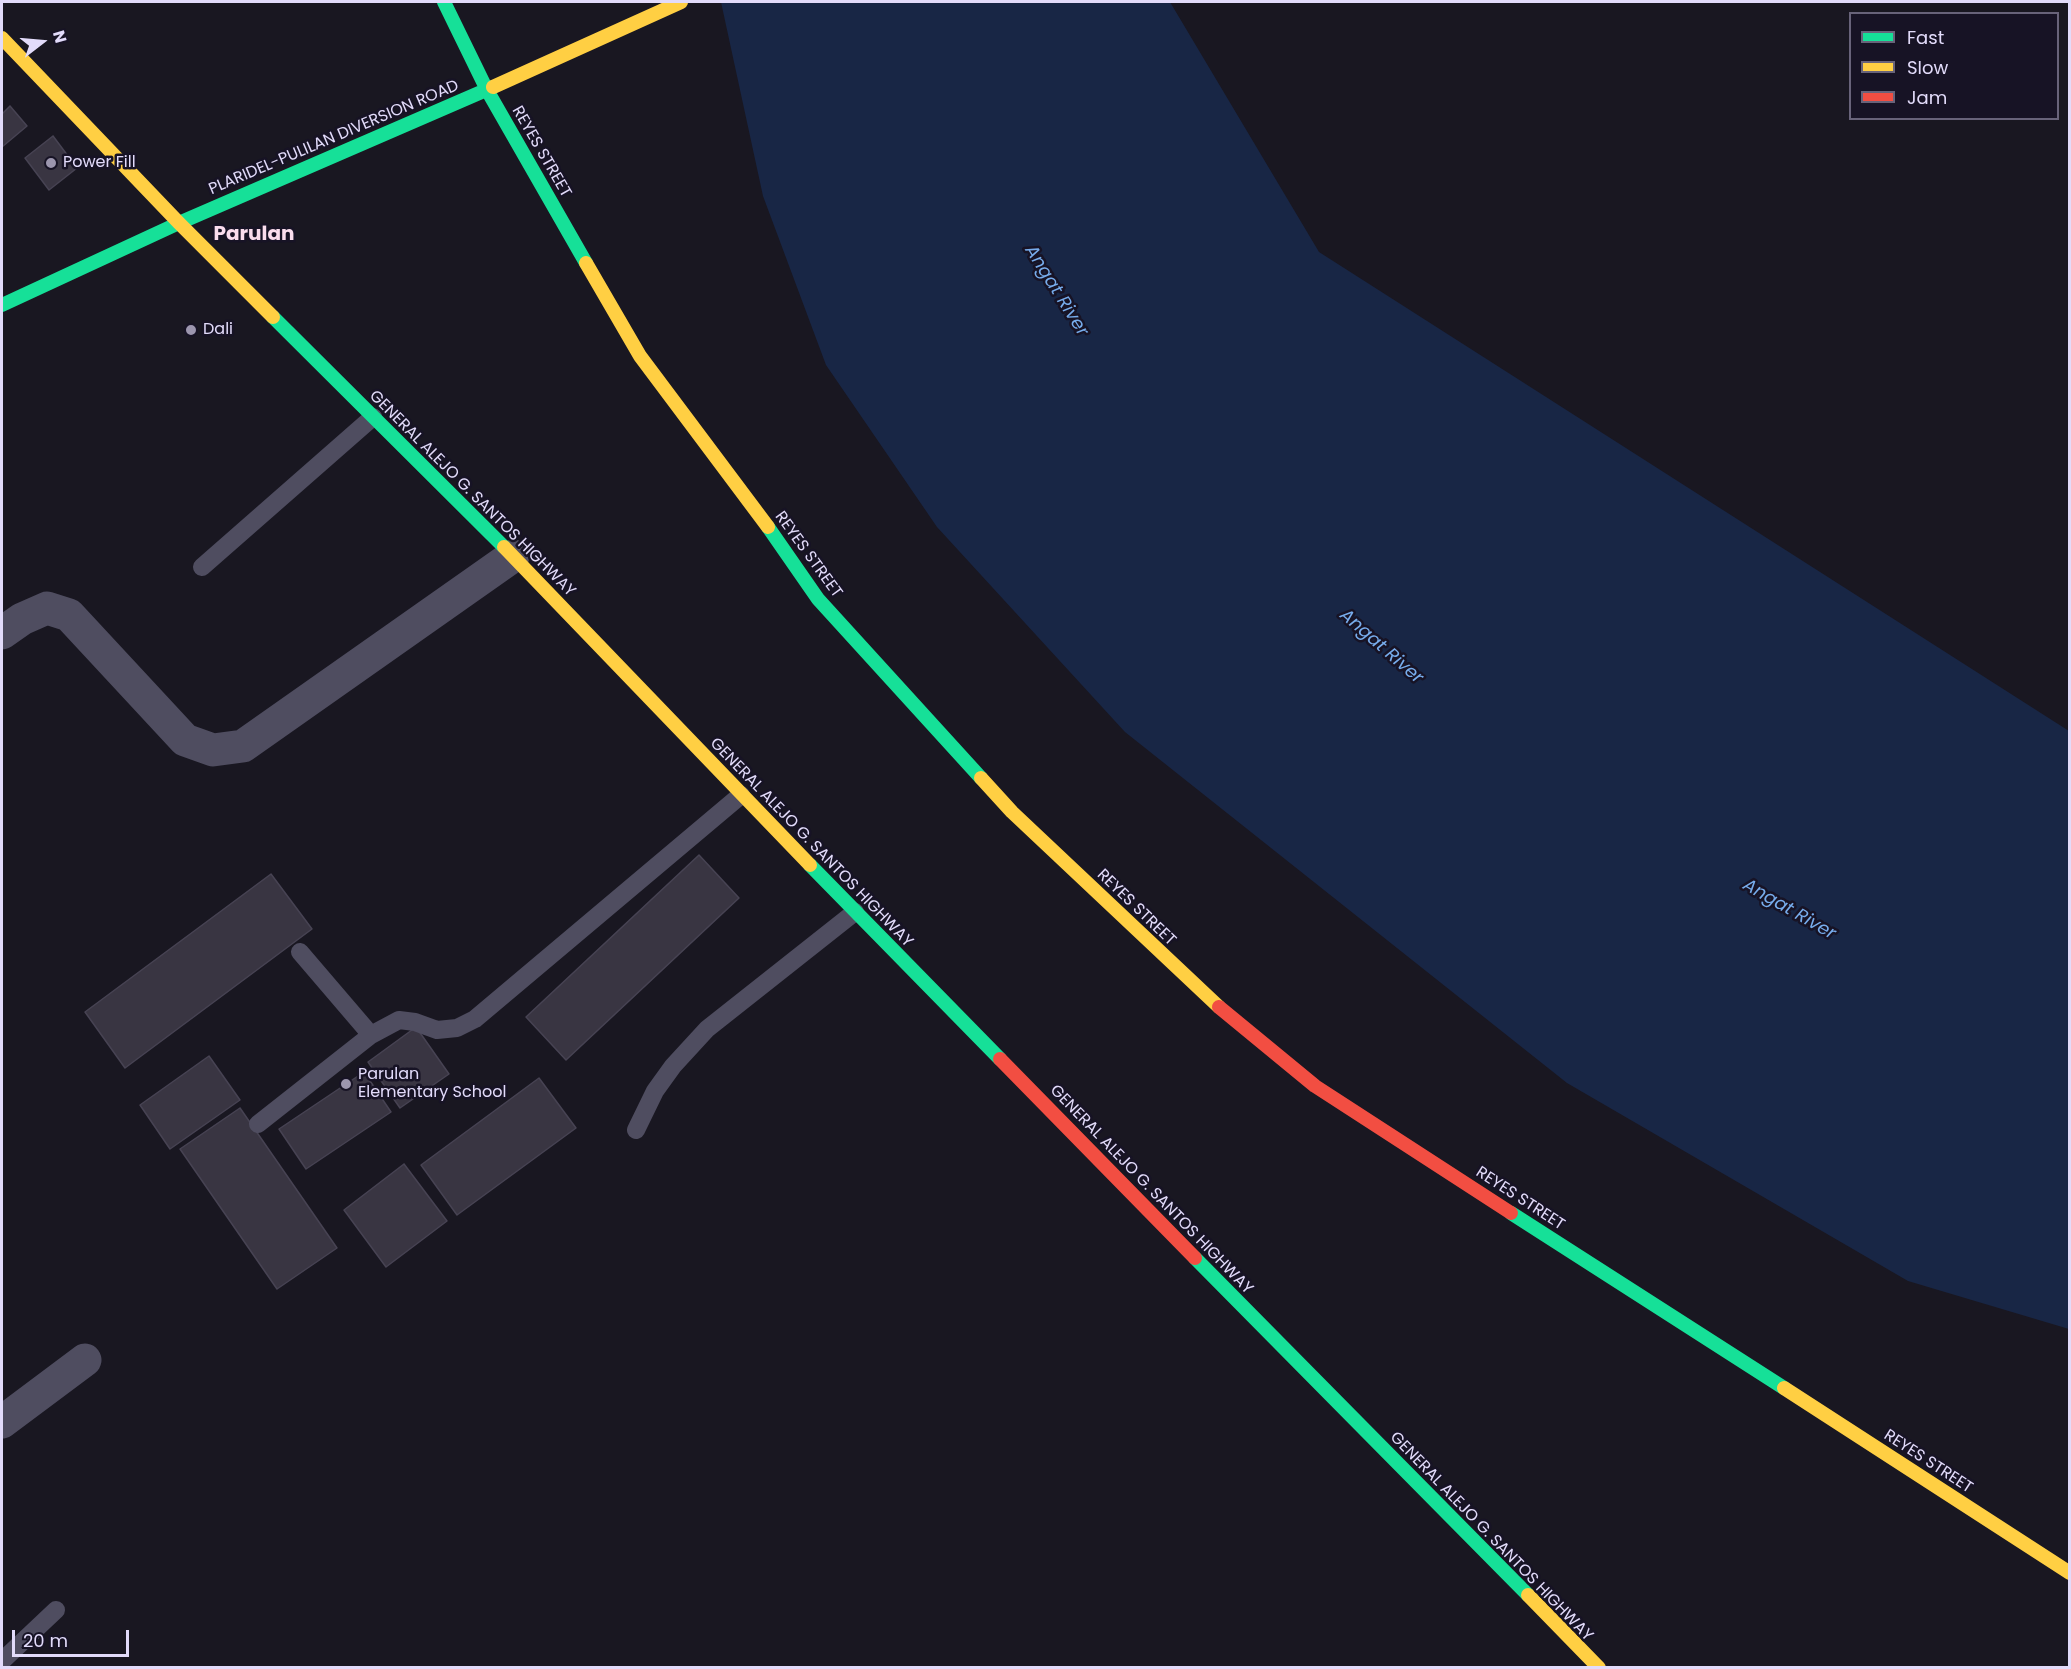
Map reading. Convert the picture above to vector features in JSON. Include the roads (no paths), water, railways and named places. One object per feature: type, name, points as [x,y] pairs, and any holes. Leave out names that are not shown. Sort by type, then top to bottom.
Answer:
[{"type":"main road","name":"REYES STREET","points":[[444,2],[487,90],[640,356],[785,550],[818,599],[1012,812],[1230,1019],[1315,1086],[2070,1573]]},
{"type":"main road","name":"PLARIDEL-PULILAN DIVERSION ROAD","points":[[2,305],[179,223],[487,90],[681,2]]},
{"type":"main road","name":"GENERAL ALEJO G. SANTOS HIGHWAY","points":[[2,39],[179,223],[513,556],[855,912],[1599,1668]]},
{"type":"street","points":[[2,633],[22,619],[47,608],[69,615],[185,740],[213,750],[243,746],[513,556]]},
{"type":"street","points":[[2,1422],[86,1360]]},
{"type":"lane","points":[[202,567],[373,417]]},
{"type":"lane","points":[[258,1124],[371,1035],[399,1020],[415,1022],[437,1030],[457,1028],[475,1019],[741,795]]},
{"type":"lane","points":[[636,1130],[655,1091],[673,1066],[707,1029],[855,912]]},
{"type":"lane","points":[[300,952],[371,1035]]},
{"type":"lane","points":[[2,1660],[56,1610]]},
{"type":"water","name":"Angat River","points":[[721,2],[1170,2],[1319,252],[2069,731],[2069,1329],[1908,1281],[1567,1083],[1125,732],[937,527],[826,365],[763,196]]},
{"type":"place","name":"Power Fill","points":[[51,163]]},
{"type":"place","name":"Dali","points":[[191,330]]},
{"type":"place","name":"Parulan Elementary School","points":[[346,1084]]},
{"type":"district","name":"Parulan","points":[[254,235]]}]
